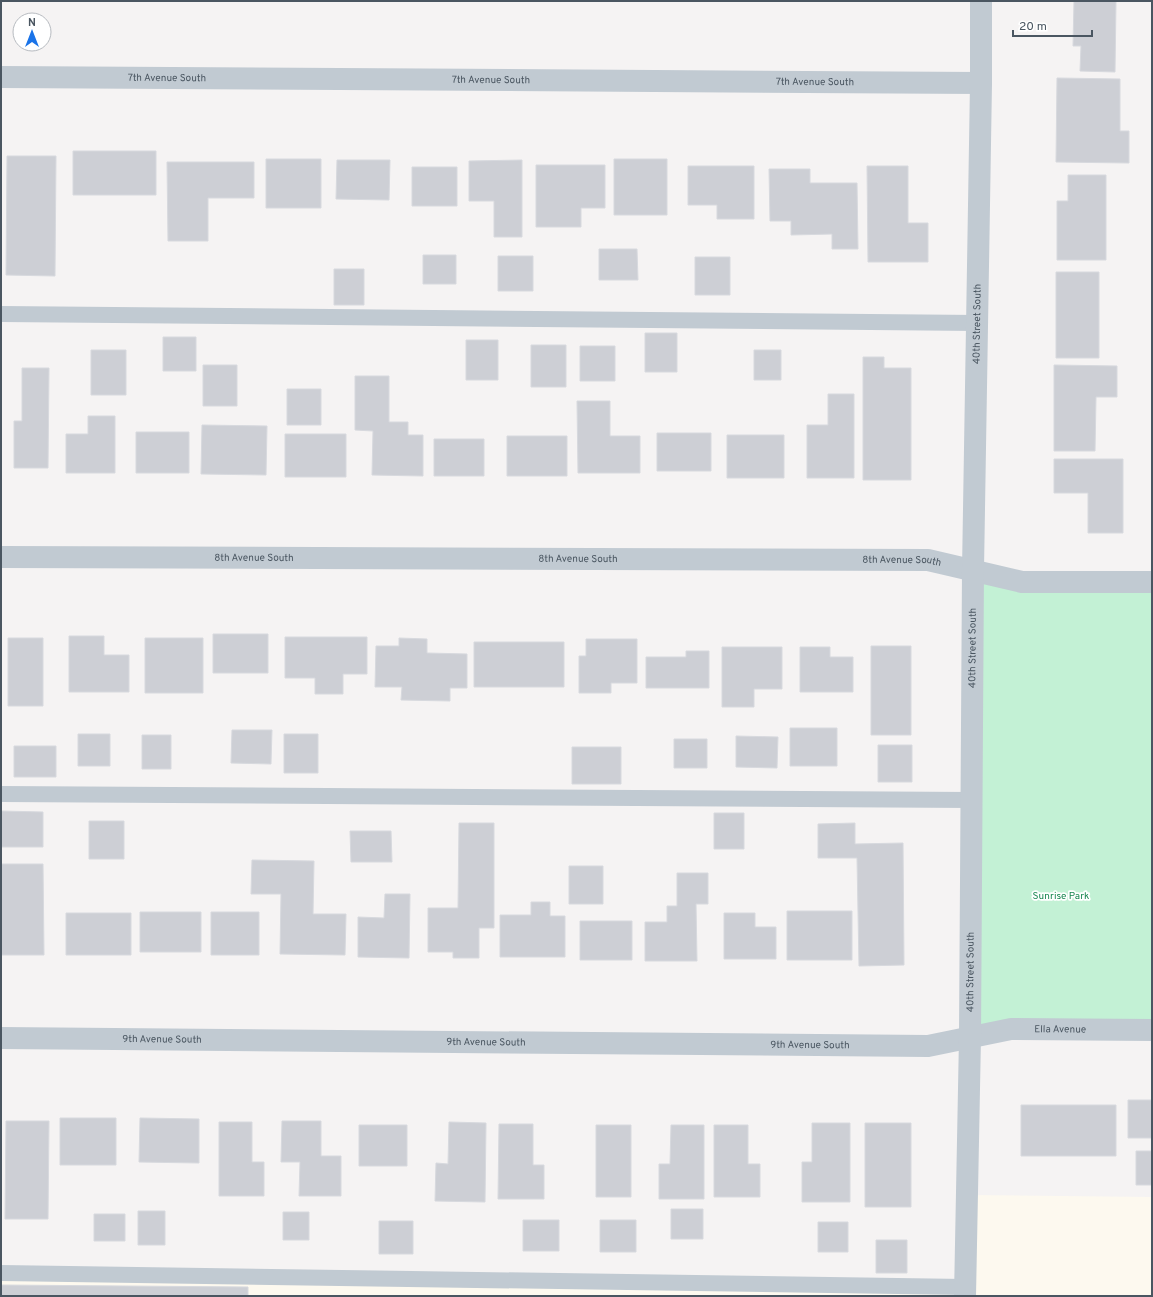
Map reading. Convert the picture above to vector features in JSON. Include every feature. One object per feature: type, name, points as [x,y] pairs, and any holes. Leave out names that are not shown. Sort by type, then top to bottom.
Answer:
[{"type":"street","name":"40th Street South","points":[[965,1292],[970,1037],[973,570],[978,322],[981,1]]},
{"type":"street","name":"7th Avenue South","points":[[1,77],[981,83]]},
{"type":"street","name":"8th Avenue South","points":[[1,557],[928,560],[1022,582],[1152,582]]},
{"type":"street","name":"Ella Avenue","points":[[970,1037],[1011,1029],[1152,1030]]},
{"type":"street","name":"9th Avenue South","points":[[1,1038],[928,1046],[970,1037]]},
{"type":"lane","points":[[1,314],[978,322]]},
{"type":"lane","points":[[1,794],[972,800]]},
{"type":"lane","points":[[1,1273],[965,1292]]},
{"type":"shaded area","points":[[967,1195],[1152,1197],[1152,1296],[1,1296],[1,1273],[965,1287]]},
{"type":"green space","name":"Sunrise Park","points":[[973,570],[1152,582],[1152,1030],[970,1037]]},
{"type":"building","points":[[1074,1],[1116,1],[1115,72],[1080,71],[1081,46],[1073,46]]},
{"type":"building","points":[[1057,78],[1120,79],[1120,131],[1129,131],[1129,163],[1056,162]]},
{"type":"building","points":[[73,151],[156,151],[156,195],[73,195]]},
{"type":"building","points":[[7,156],[56,156],[55,276],[6,275]]},
{"type":"building","points":[[266,159],[321,159],[321,208],[266,208]]},
{"type":"building","points":[[614,159],[667,159],[667,215],[614,215]]},
{"type":"building","points":[[337,160],[390,160],[389,200],[336,199]]},
{"type":"building","points":[[522,160],[522,237],[494,237],[494,201],[469,201],[469,161]]},
{"type":"building","points":[[167,162],[254,162],[254,198],[208,198],[208,241],[168,241]]},
{"type":"building","points":[[536,165],[605,165],[605,208],[581,208],[581,227],[536,227]]},
{"type":"building","points":[[688,166],[754,166],[754,219],[717,219],[717,205],[688,205]]},
{"type":"building","points":[[867,166],[908,166],[908,223],[928,223],[928,262],[868,262]]},
{"type":"building","points":[[412,167],[457,167],[457,206],[412,206]]},
{"type":"building","points":[[769,169],[810,169],[810,183],[857,183],[858,249],[832,249],[832,234],[791,235],[791,221],[770,221]]},
{"type":"building","points":[[1068,175],[1106,175],[1106,260],[1057,260],[1057,201],[1068,201]]},
{"type":"building","points":[[599,249],[637,249],[638,280],[599,280]]},
{"type":"building","points":[[423,255],[456,255],[456,284],[423,284]]},
{"type":"building","points":[[498,256],[533,256],[533,291],[498,291]]},
{"type":"building","points":[[695,257],[730,257],[730,295],[695,295]]},
{"type":"building","points":[[334,269],[364,269],[364,305],[334,305]]},
{"type":"building","points":[[1056,272],[1099,272],[1099,358],[1056,358]]},
{"type":"building","points":[[645,333],[677,333],[677,372],[645,372]]},
{"type":"building","points":[[163,337],[196,337],[196,371],[163,371]]},
{"type":"building","points":[[466,340],[498,340],[498,380],[466,380]]},
{"type":"building","points":[[531,345],[566,345],[566,387],[531,387]]},
{"type":"building","points":[[580,346],[615,346],[615,381],[580,381]]},
{"type":"building","points":[[91,350],[126,350],[126,395],[91,395]]},
{"type":"building","points":[[754,350],[781,350],[781,380],[754,380]]},
{"type":"building","points":[[863,357],[884,357],[884,368],[911,368],[911,480],[863,480]]},
{"type":"building","points":[[203,365],[237,365],[237,406],[203,406]]},
{"type":"building","points":[[1054,365],[1117,366],[1117,397],[1096,397],[1095,451],[1054,451]]},
{"type":"building","points":[[22,368],[49,368],[48,468],[14,468],[14,421],[22,421]]},
{"type":"building","points":[[355,376],[389,376],[389,422],[408,422],[408,435],[423,435],[423,476],[372,475],[373,431],[355,430]]},
{"type":"building","points":[[287,389],[321,389],[321,425],[287,425]]},
{"type":"building","points":[[828,394],[854,394],[854,478],[807,478],[807,425],[828,425]]},
{"type":"building","points":[[577,401],[610,401],[610,436],[640,436],[640,473],[578,473]]},
{"type":"building","points":[[88,416],[115,416],[115,473],[66,473],[66,434],[88,434]]},
{"type":"building","points":[[202,425],[267,426],[266,475],[201,474]]},
{"type":"building","points":[[136,432],[189,432],[189,473],[136,473]]},
{"type":"building","points":[[657,433],[711,433],[711,471],[657,471]]},
{"type":"building","points":[[285,434],[346,434],[346,477],[285,477]]},
{"type":"building","points":[[727,435],[784,435],[784,478],[727,478]]},
{"type":"building","points":[[507,436],[567,436],[567,476],[507,476]]},
{"type":"building","points":[[434,439],[484,439],[484,476],[434,476]]},
{"type":"building","points":[[1054,459],[1123,459],[1123,533],[1088,533],[1088,493],[1054,493]]},
{"type":"building","points":[[213,634],[268,634],[268,673],[213,673]]},
{"type":"building","points":[[69,636],[104,636],[104,655],[129,655],[129,692],[69,692]]},
{"type":"building","points":[[285,637],[367,637],[367,674],[343,674],[343,694],[315,694],[315,678],[285,678]]},
{"type":"building","points":[[8,638],[43,638],[43,706],[8,706]]},
{"type":"building","points":[[145,638],[203,638],[203,693],[145,693]]},
{"type":"building","points":[[399,638],[427,639],[427,653],[467,654],[467,688],[450,688],[450,701],[401,700],[402,687],[375,687],[376,646],[399,646]]},
{"type":"building","points":[[586,639],[637,639],[637,683],[611,683],[611,693],[579,693],[579,656],[586,656]]},
{"type":"building","points":[[474,642],[564,642],[564,687],[474,687]]},
{"type":"building","points":[[871,646],[911,646],[911,735],[871,735]]},
{"type":"building","points":[[722,647],[782,647],[782,689],[754,689],[754,707],[722,707]]},
{"type":"building","points":[[800,647],[830,647],[830,657],[853,657],[853,692],[800,692]]},
{"type":"building","points":[[686,651],[709,651],[709,688],[646,688],[646,657],[686,657]]},
{"type":"building","points":[[790,728],[837,728],[837,766],[790,766]]},
{"type":"building","points":[[232,730],[272,730],[271,764],[231,763]]},
{"type":"building","points":[[78,734],[110,734],[110,766],[78,766]]},
{"type":"building","points":[[284,734],[318,734],[318,773],[284,773]]},
{"type":"building","points":[[142,735],[171,735],[171,769],[142,769]]},
{"type":"building","points":[[736,736],[778,737],[777,768],[736,767]]},
{"type":"building","points":[[674,739],[707,739],[707,768],[674,768]]},
{"type":"building","points":[[878,745],[912,745],[912,782],[878,782]]},
{"type":"building","points":[[14,746],[56,746],[56,777],[14,777]]},
{"type":"building","points":[[572,747],[621,747],[621,784],[572,784]]},
{"type":"building","points":[[1,811],[43,812],[43,847],[1,847]]},
{"type":"building","points":[[714,813],[744,813],[744,849],[714,849]]},
{"type":"building","points":[[89,821],[124,821],[124,859],[89,859]]},
{"type":"building","points":[[459,823],[494,823],[494,928],[479,928],[479,958],[453,958],[453,952],[428,952],[428,908],[458,908]]},
{"type":"building","points":[[855,823],[855,844],[903,843],[904,965],[859,966],[857,858],[818,858],[818,824]]},
{"type":"building","points":[[350,831],[391,831],[392,862],[351,862]]},
{"type":"building","points":[[252,860],[314,861],[313,914],[346,914],[345,955],[280,954],[281,894],[251,894]]},
{"type":"building","points":[[1,864],[43,864],[44,955],[1,955]]},
{"type":"building","points":[[569,866],[603,866],[603,904],[569,904]]},
{"type":"building","points":[[677,873],[708,873],[708,904],[696,904],[697,961],[645,961],[645,922],[667,922],[667,906],[677,906]]},
{"type":"building","points":[[385,894],[410,894],[409,958],[358,957],[358,917],[384,918]]},
{"type":"building","points":[[531,902],[550,902],[550,916],[565,916],[565,957],[500,957],[500,915],[531,915]]},
{"type":"building","points":[[787,911],[852,911],[852,960],[787,960]]},
{"type":"building","points":[[140,912],[201,912],[201,952],[140,952]]},
{"type":"building","points":[[211,912],[259,912],[259,955],[211,955]]},
{"type":"building","points":[[66,913],[131,913],[131,955],[66,955]]},
{"type":"building","points":[[724,913],[755,913],[755,927],[776,927],[776,959],[724,959]]},
{"type":"building","points":[[580,921],[632,921],[632,960],[580,960]]},
{"type":"building","points":[[1128,1100],[1152,1100],[1152,1138],[1128,1138]]},
{"type":"building","points":[[1021,1105],[1116,1105],[1116,1156],[1021,1156]]},
{"type":"building","points":[[60,1118],[116,1118],[116,1165],[60,1165]]},
{"type":"building","points":[[140,1118],[199,1119],[199,1163],[139,1162]]},
{"type":"building","points":[[6,1121],[49,1121],[48,1219],[5,1219]]},
{"type":"building","points":[[282,1121],[321,1121],[321,1156],[341,1156],[341,1196],[299,1196],[300,1162],[281,1162]]},
{"type":"building","points":[[219,1122],[252,1122],[252,1162],[264,1162],[264,1196],[219,1196]]},
{"type":"building","points":[[449,1122],[486,1123],[485,1202],[435,1201],[436,1163],[448,1164]]},
{"type":"building","points":[[812,1123],[850,1123],[850,1202],[802,1202],[802,1162],[812,1162]]},
{"type":"building","points":[[865,1123],[911,1123],[911,1207],[865,1207]]},
{"type":"building","points":[[499,1124],[533,1124],[533,1165],[544,1165],[544,1199],[498,1199]]},
{"type":"building","points":[[359,1125],[407,1125],[407,1166],[359,1166]]},
{"type":"building","points":[[596,1125],[631,1125],[631,1197],[596,1197]]},
{"type":"building","points":[[671,1125],[704,1125],[704,1199],[659,1199],[659,1164],[670,1164]]},
{"type":"building","points":[[714,1125],[748,1125],[748,1164],[760,1164],[760,1197],[714,1197]]},
{"type":"building","points":[[1136,1151],[1152,1151],[1152,1185],[1136,1185]]},
{"type":"building","points":[[671,1209],[703,1209],[703,1239],[671,1239]]},
{"type":"building","points":[[138,1211],[165,1211],[165,1245],[138,1245]]},
{"type":"building","points":[[283,1212],[309,1212],[309,1240],[283,1240]]},
{"type":"building","points":[[94,1214],[125,1214],[125,1241],[94,1241]]},
{"type":"building","points":[[523,1220],[559,1220],[559,1251],[523,1251]]},
{"type":"building","points":[[600,1220],[636,1220],[636,1252],[600,1252]]},
{"type":"building","points":[[379,1221],[413,1221],[413,1254],[379,1254]]},
{"type":"building","points":[[818,1222],[848,1222],[848,1252],[818,1252]]},
{"type":"building","points":[[876,1240],[907,1240],[907,1273],[876,1273]]},
{"type":"building","points":[[1,1285],[248,1287],[248,1296],[1,1296]]}]
